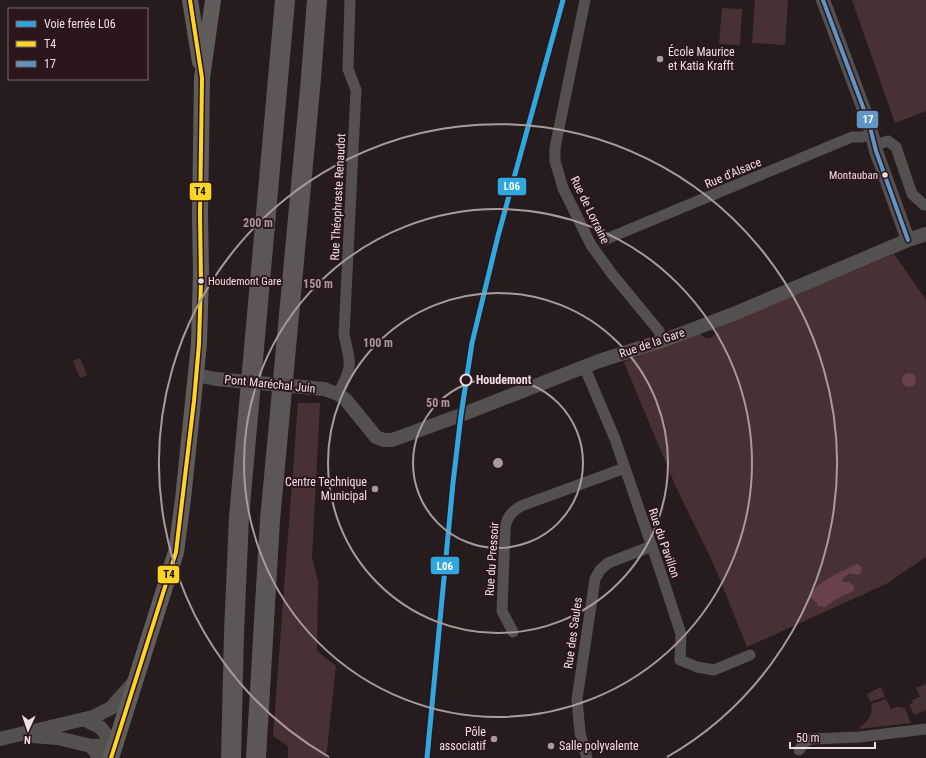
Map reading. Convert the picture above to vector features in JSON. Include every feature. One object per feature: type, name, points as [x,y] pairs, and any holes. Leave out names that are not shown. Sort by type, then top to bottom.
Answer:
[{"type":"highway","points":[[231,758],[239,517],[286,0]]},
{"type":"highway","points":[[256,758],[270,520],[312,78],[317,0]]},
{"type":"main road","points":[[190,0],[202,78]]},
{"type":"main road","points":[[113,751],[137,680],[176,552],[199,344],[202,78],[213,0]]},
{"type":"street","name":"Rue Théophraste Renaudot","points":[[338,394],[348,376],[350,359],[344,335],[356,90],[348,69],[350,0]]},
{"type":"street","name":"Rue de Lorraine","points":[[585,0],[555,148],[555,161],[563,188],[591,245],[612,274],[660,331],[662,341]]},
{"type":"street","points":[[823,0],[874,140],[908,240]]},
{"type":"street","name":"Rue d'Alsace","points":[[604,240],[852,137],[888,141],[896,147],[912,194],[924,205]]},
{"type":"street","name":"Rue de la Gare","points":[[338,394],[351,405],[376,437],[384,440],[392,440],[461,415],[584,366],[662,341],[797,288],[908,240],[926,234]]},
{"type":"street","name":"Rue du Pavillon","points":[[584,366],[615,439],[681,634],[680,660],[697,667],[714,670],[750,655]]},
{"type":"street","name":"Pont Maréchal Juin","points":[[196,375],[324,389],[338,394]]},
{"type":"street","name":"Rue du Pressoir","points":[[513,632],[502,611],[504,530],[510,514],[521,506],[625,468]]},
{"type":"street","name":"Rue des Saules","points":[[587,758],[580,733],[577,699],[595,579],[600,570],[608,563],[652,546]]},
{"type":"street","points":[[0,740],[54,726],[85,720],[110,708],[137,680]]},
{"type":"street","points":[[85,720],[100,728],[113,751]]},
{"type":"street","points":[[799,750],[804,743],[811,739],[859,737],[926,728]]},
{"type":"street","points":[[24,735],[58,738],[113,751]]},
{"type":"street","points":[[91,746],[100,758]]},
{"type":"shaded area","points":[[755,0],[788,0],[785,45],[752,43]]},
{"type":"shaded area","points":[[852,0],[926,0],[926,111],[895,123]]},
{"type":"shaded area","points":[[722,8],[742,9],[740,45],[719,44]]},
{"type":"shaded area","points":[[894,254],[926,300],[926,557],[886,584],[747,647],[714,565],[675,485],[624,362],[700,333],[704,337],[711,338],[717,332],[716,328]]},
{"type":"shaded area","points":[[80,358],[87,375],[80,378],[73,361]]},
{"type":"shaded area","points":[[906,373],[912,373],[916,377],[916,383],[912,387],[906,387],[902,383],[902,377]]},
{"type":"shaded area","points":[[298,403],[320,403],[312,558],[318,581],[317,651],[336,666],[326,758],[288,758],[288,746],[273,736]]},
{"type":"shaded area","points":[[857,564],[862,567],[861,573],[857,575],[850,573],[844,577],[842,582],[849,582],[854,586],[854,591],[836,599],[825,607],[817,606],[817,603],[810,597],[812,592],[823,582]]},
{"type":"shaded area","points":[[926,684],[926,710],[914,715],[909,704],[913,703],[912,700],[920,697],[916,688]]},
{"type":"shaded area","points":[[881,687],[885,697],[870,702],[867,694]]},
{"type":"shaded area","points":[[886,699],[891,709],[899,706],[901,708],[904,707],[911,723],[858,729],[871,716],[871,704]]},
{"type":"rail line","name":"L06","points":[[427,758],[453,483],[461,415],[472,343],[498,236],[563,0]]},
{"type":"transit line","name":"T4","points":[[111,758],[176,552],[194,401],[199,344],[201,281],[200,215],[202,78],[190,0]]},
{"type":"transit line","name":"17","points":[[823,0],[869,123],[876,151],[908,240]]},
{"type":"place","name":"École Maurice et Katia Krafft","points":[[660,59]]},
{"type":"place","name":"Montauban","points":[[885,175]]},
{"type":"place","name":"Houdemont Gare","points":[[201,281]]},
{"type":"place","name":"Houdemont","points":[[466,380]]},
{"type":"place","name":"Centre Technique Municipal","points":[[375,489]]},
{"type":"place","name":"Pôle associatif","points":[[494,739]]},
{"type":"place","name":"Salle polyvalente","points":[[551,746]]}]
